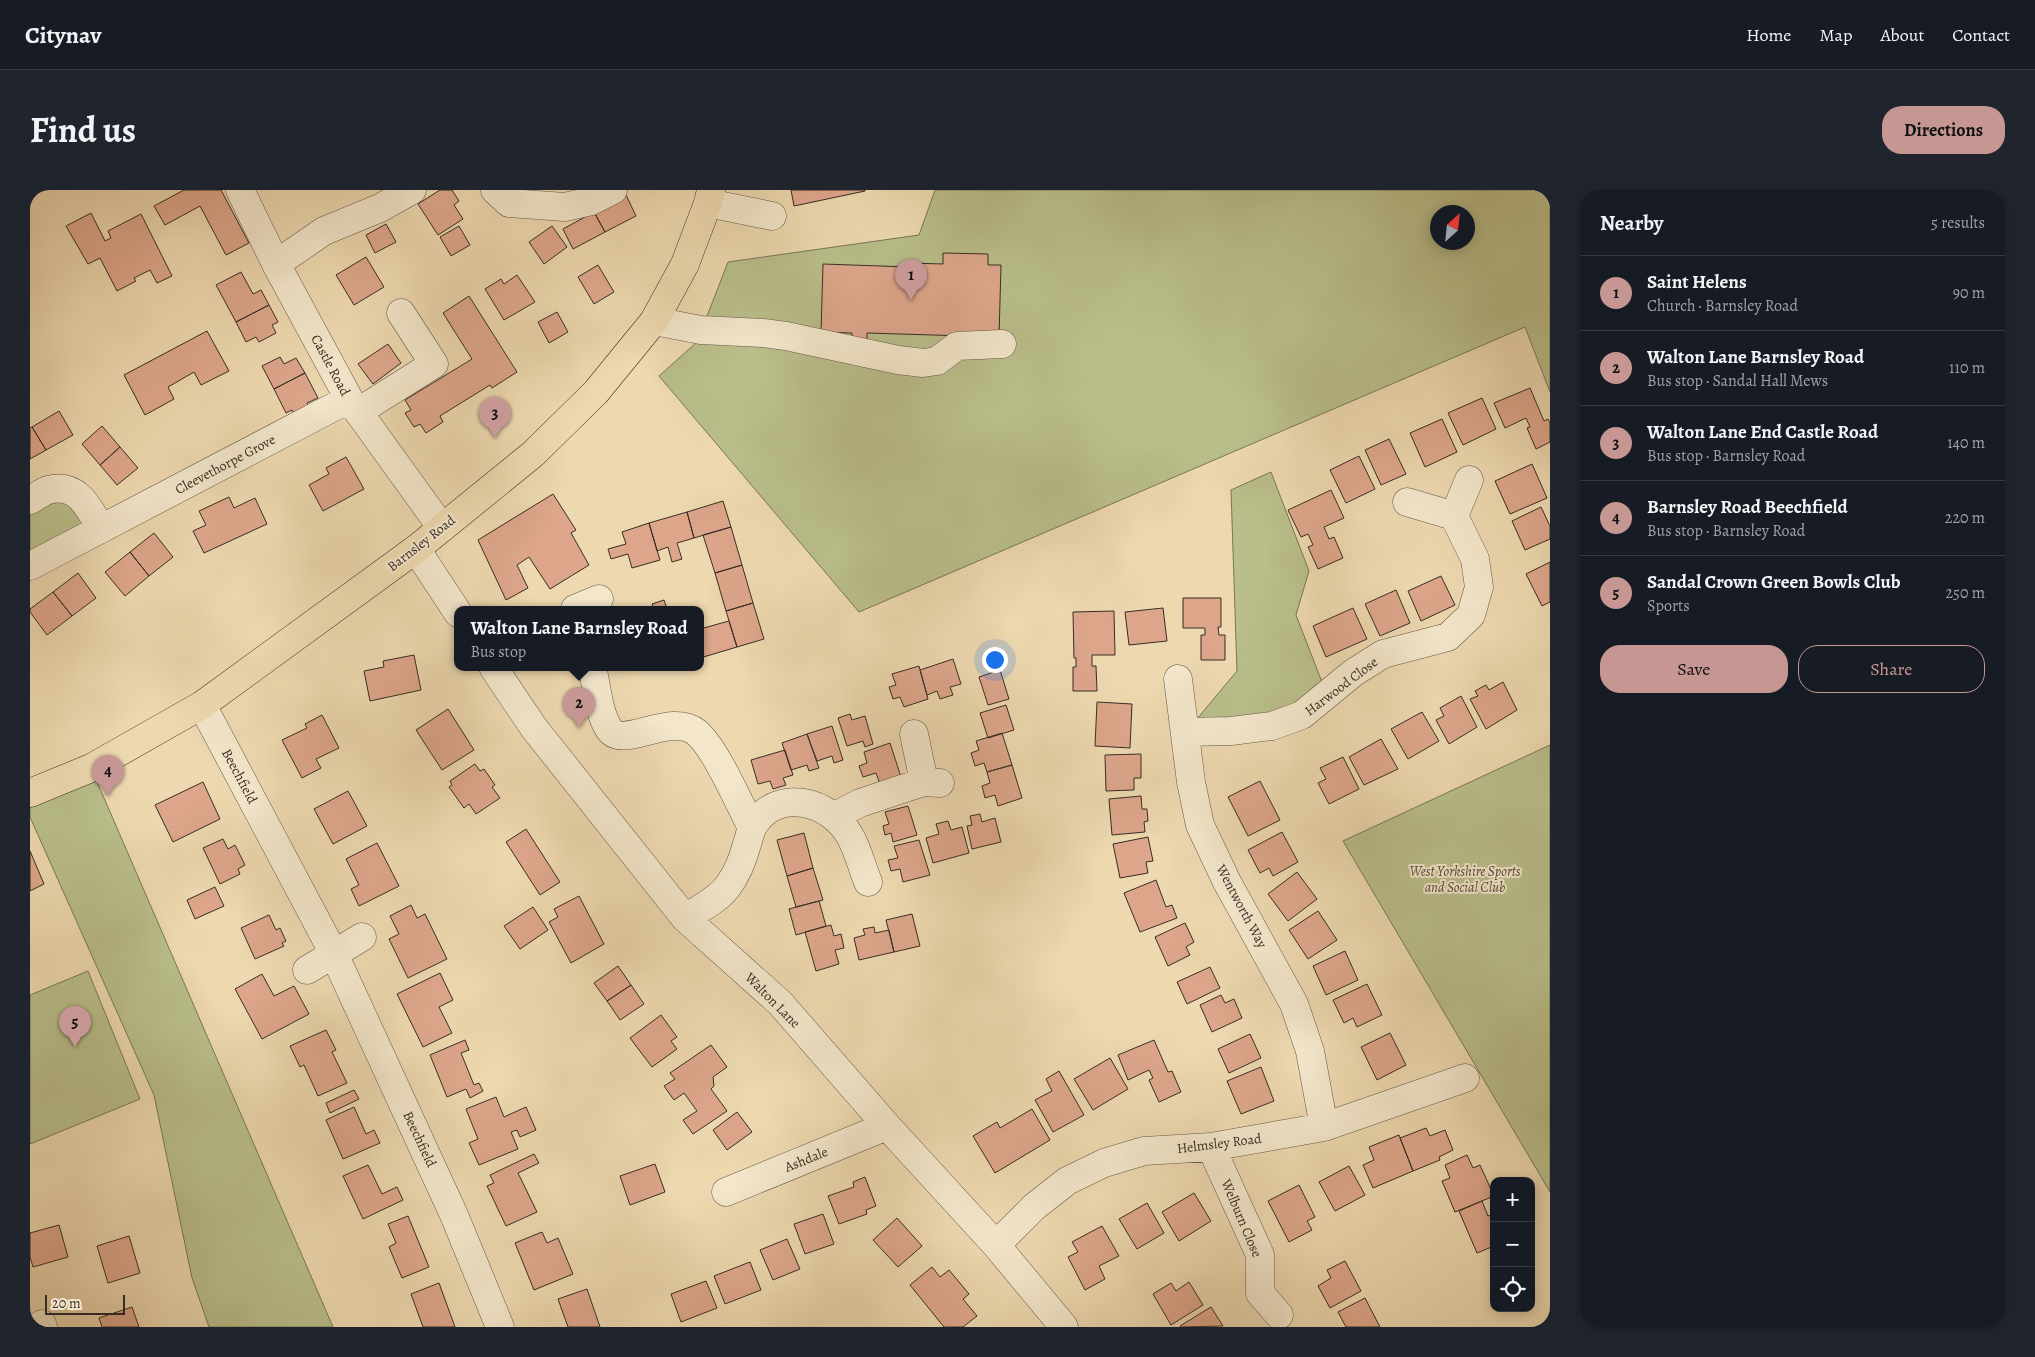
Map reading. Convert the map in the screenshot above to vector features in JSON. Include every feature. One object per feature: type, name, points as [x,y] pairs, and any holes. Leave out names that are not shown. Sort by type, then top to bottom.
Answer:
[{"type":"main road","name":"Barnsley Road","points":[[30,794],[91,768],[202,705],[416,549],[540,447],[596,392],[654,321],[686,264],[709,196]]},
{"type":"street","name":"Castle Road","points":[[240,190],[276,264],[353,405],[442,528]]},
{"type":"street","points":[[276,264],[324,230],[380,208],[412,190]]},
{"type":"street","points":[[502,197],[565,207],[591,201],[613,190]]},
{"type":"street","points":[[709,196],[772,216]]},
{"type":"street","name":"Cleevethorpe Grove","points":[[30,566],[100,529],[434,364],[401,313]]},
{"type":"street","points":[[654,321],[701,330],[786,336],[898,360],[922,363],[936,361],[957,346],[1002,344]]},
{"type":"street","points":[[1407,502],[1454,516],[1469,480]]},
{"type":"street","points":[[30,500],[48,490],[69,490],[85,500],[100,529]]},
{"type":"street","name":"Harwood Close","points":[[1186,732],[1231,731],[1272,726],[1302,715],[1353,673],[1383,654],[1448,637],[1471,615],[1479,587],[1475,559],[1454,516]]},
{"type":"street","points":[[416,549],[454,607]]},
{"type":"street","name":"Walton Lane","points":[[496,671],[534,728],[685,918],[780,1003],[887,1126],[996,1245],[1064,1327]]},
{"type":"street","points":[[593,671],[600,707],[609,730],[616,735],[627,737],[652,729],[666,727],[680,727],[695,731],[707,743],[752,828]]},
{"type":"street","name":"Wentworth Way","points":[[1178,679],[1191,782],[1200,825],[1227,882],[1294,1004],[1310,1051],[1324,1127]]},
{"type":"street","name":"Beechfield","points":[[202,705],[334,954],[454,1215],[500,1327]]},
{"type":"street","points":[[835,816],[860,803],[932,783],[914,734]]},
{"type":"street","points":[[685,918],[715,899],[728,888],[743,858],[752,828],[762,814],[774,806],[788,802],[805,802],[835,816],[850,836],[868,882]]},
{"type":"street","points":[[307,970],[362,937]]},
{"type":"street","name":"Helmsley Road","points":[[996,1245],[1034,1207],[1067,1181],[1104,1162],[1144,1151],[1211,1147],[1324,1127],[1465,1078]]},
{"type":"street","name":"Ashdale","points":[[726,1192],[887,1126]]},
{"type":"street","name":"Welburn Close","points":[[1211,1147],[1260,1255],[1260,1293],[1279,1315]]},
{"type":"green space","points":[[935,190],[1550,190],[1550,392],[1525,327],[859,612],[659,376],[697,342],[728,262],[919,235]]},
{"type":"green space","points":[[1271,472],[1309,571],[1296,615],[1327,695],[1302,715],[1186,732],[1237,671],[1231,490]]},
{"type":"green space","points":[[48,490],[101,529],[30,566],[30,500]]},
{"type":"green space","name":"West Yorkshire Sports and Social Club","points":[[1550,745],[1550,1192],[1343,841]]},
{"type":"green space","points":[[91,768],[333,1327],[209,1327],[192,1278],[154,1095],[30,817],[30,793]]},
{"type":"green space","points":[[88,971],[140,1099],[30,1144],[30,995]]},
{"type":"building","points":[[184,190],[221,190],[249,243],[226,255],[200,206],[165,225],[154,206]]},
{"type":"building","points":[[440,190],[452,190],[459,201],[454,205],[463,219],[438,235],[418,204]]},
{"type":"building","points":[[791,190],[865,190],[865,191],[794,206]]},
{"type":"building","points":[[626,195],[636,216],[605,232],[594,212]]},
{"type":"building","points":[[594,212],[605,232],[573,249],[563,229]]},
{"type":"building","points":[[91,213],[105,241],[111,238],[108,231],[141,214],[172,276],[157,283],[150,270],[134,278],[136,281],[117,291],[100,258],[88,264],[66,226]]},
{"type":"building","points":[[386,224],[396,242],[375,253],[366,235]]},
{"type":"building","points":[[459,226],[470,245],[451,256],[440,237]]},
{"type":"building","points":[[552,226],[567,247],[544,264],[529,242]]},
{"type":"building","points":[[943,253],[988,254],[988,265],[1001,265],[999,337],[867,333],[867,343],[852,343],[852,333],[821,332],[823,264],[909,267],[909,263],[943,264]]},
{"type":"building","points":[[366,257],[384,287],[354,305],[336,275]]},
{"type":"building","points":[[598,265],[614,292],[594,304],[578,277]]},
{"type":"building","points":[[241,272],[253,294],[261,290],[269,305],[236,322],[216,285]]},
{"type":"building","points":[[517,275],[535,302],[504,320],[485,289],[501,279],[504,284]]},
{"type":"building","points":[[469,296],[517,372],[492,388],[490,385],[440,416],[443,422],[426,433],[420,424],[414,427],[405,413],[411,410],[405,400],[472,359],[443,313]]},
{"type":"building","points":[[269,305],[278,322],[272,325],[276,333],[259,342],[256,337],[246,342],[236,322]]},
{"type":"building","points":[[557,312],[568,332],[549,343],[538,322]]},
{"type":"building","points":[[207,331],[229,371],[201,385],[194,372],[168,387],[174,399],[145,415],[124,375]]},
{"type":"building","points":[[388,344],[401,363],[373,384],[358,364]]},
{"type":"building","points":[[280,357],[284,364],[296,358],[305,373],[274,389],[262,366]]},
{"type":"building","points":[[305,373],[318,398],[307,403],[311,409],[296,417],[292,410],[286,413],[274,389]]},
{"type":"building","points":[[1530,388],[1544,421],[1548,419],[1550,423],[1550,442],[1536,449],[1527,428],[1530,427],[1526,418],[1505,428],[1494,403]]},
{"type":"building","points":[[1482,398],[1496,429],[1463,445],[1448,413]]},
{"type":"building","points":[[59,411],[73,435],[46,450],[32,427]]},
{"type":"building","points":[[1442,419],[1457,452],[1425,467],[1410,433]]},
{"type":"building","points":[[102,426],[120,447],[100,465],[82,444]]},
{"type":"building","points":[[32,427],[46,450],[30,459],[30,428]]},
{"type":"building","points":[[1389,439],[1406,474],[1381,485],[1365,450]]},
{"type":"building","points":[[120,447],[138,468],[117,485],[100,465]]},
{"type":"building","points":[[1359,456],[1375,489],[1346,503],[1330,470]]},
{"type":"building","points":[[346,457],[364,489],[323,511],[309,485],[329,474],[326,468]]},
{"type":"building","points":[[1532,464],[1547,498],[1510,514],[1495,481]]},
{"type":"building","points":[[1331,490],[1344,518],[1324,527],[1329,539],[1334,537],[1343,558],[1318,569],[1308,547],[1313,545],[1308,534],[1301,537],[1288,510]]},
{"type":"building","points":[[553,494],[576,530],[571,533],[589,565],[550,589],[529,557],[517,565],[528,588],[506,600],[478,540]]},
{"type":"building","points":[[229,497],[234,508],[255,498],[267,524],[204,553],[193,531],[206,525],[199,511]]},
{"type":"building","points":[[723,501],[731,527],[694,538],[687,512]]},
{"type":"building","points":[[1541,507],[1550,526],[1550,539],[1525,550],[1512,521]]},
{"type":"building","points":[[687,512],[694,538],[677,543],[682,559],[672,562],[668,547],[657,551],[649,523]]},
{"type":"building","points":[[649,523],[660,560],[632,568],[628,554],[611,559],[608,549],[626,544],[622,532]]},
{"type":"building","points":[[731,527],[742,565],[715,573],[703,535]]},
{"type":"building","points":[[154,533],[173,557],[149,576],[130,552]]},
{"type":"building","points":[[130,552],[149,576],[125,596],[105,572]]},
{"type":"building","points":[[1550,562],[1550,602],[1542,606],[1526,574]]},
{"type":"building","points":[[742,565],[753,603],[726,611],[715,573]]},
{"type":"building","points":[[78,573],[96,598],[72,616],[53,592]]},
{"type":"building","points":[[1441,576],[1455,605],[1421,621],[1408,591]]},
{"type":"building","points":[[1396,590],[1410,623],[1380,636],[1365,604]]},
{"type":"building","points":[[53,592],[72,616],[47,635],[30,612],[30,609]]},
{"type":"building","points":[[1183,598],[1221,598],[1221,627],[1218,627],[1219,635],[1225,635],[1225,660],[1201,660],[1201,635],[1205,635],[1205,628],[1183,628]]},
{"type":"building","points":[[664,600],[666,606],[653,606],[652,604]]},
{"type":"building","points":[[753,603],[764,639],[737,647],[726,611]]},
{"type":"building","points":[[1163,608],[1167,641],[1129,645],[1125,612]]},
{"type":"building","points":[[1353,608],[1367,639],[1326,657],[1313,626]]},
{"type":"building","points":[[1114,611],[1115,655],[1092,655],[1092,666],[1096,666],[1097,691],[1073,691],[1073,667],[1076,667],[1076,658],[1074,658],[1073,612]]},
{"type":"building","points":[[729,621],[737,647],[704,657],[704,628]]},
{"type":"building","points":[[414,655],[421,690],[370,701],[364,671],[384,667],[383,661]]},
{"type":"building","points":[[953,659],[961,684],[950,687],[953,695],[940,699],[937,691],[927,695],[920,670]]},
{"type":"building","points":[[919,666],[928,699],[904,707],[900,697],[893,699],[889,687],[896,685],[892,674]]},
{"type":"building","points":[[1000,670],[1009,699],[988,705],[979,677]]},
{"type":"building","points":[[1503,682],[1517,710],[1486,729],[1470,699],[1478,696],[1475,691],[1486,685],[1489,690]]},
{"type":"building","points":[[1461,696],[1477,727],[1449,744],[1436,720],[1444,716],[1440,708]]},
{"type":"building","points":[[1097,702],[1132,704],[1130,748],[1095,746]]},
{"type":"building","points":[[1006,705],[1014,730],[988,738],[980,713]]},
{"type":"building","points":[[448,709],[474,750],[442,770],[416,730]]},
{"type":"building","points":[[1422,712],[1439,741],[1408,759],[1391,729]]},
{"type":"building","points":[[850,714],[852,720],[865,716],[873,744],[865,747],[863,741],[847,746],[838,718]]},
{"type":"building","points":[[322,715],[339,748],[316,759],[321,768],[302,778],[282,740],[307,728],[305,724]]},
{"type":"building","points":[[832,726],[843,760],[834,763],[832,756],[817,761],[807,734]]},
{"type":"building","points":[[1002,733],[1012,765],[987,772],[984,763],[975,766],[971,753],[979,750],[976,741]]},
{"type":"building","points":[[807,734],[819,768],[809,771],[807,765],[791,770],[782,743]]},
{"type":"building","points":[[1381,739],[1398,769],[1364,785],[1349,757]]},
{"type":"building","points":[[890,743],[901,777],[880,784],[876,773],[863,777],[859,766],[867,763],[864,752]]},
{"type":"building","points":[[785,750],[793,775],[783,778],[786,785],[773,789],[770,781],[758,784],[751,760]]},
{"type":"building","points":[[1141,754],[1141,778],[1134,778],[1134,790],[1106,791],[1105,755]]},
{"type":"building","points":[[1343,757],[1359,789],[1329,804],[1318,783],[1326,779],[1320,768]]},
{"type":"building","points":[[475,764],[480,771],[484,769],[495,785],[492,787],[500,798],[476,814],[469,804],[464,808],[449,787],[452,785],[450,781]]},
{"type":"building","points":[[1012,765],[1022,798],[998,806],[995,795],[985,798],[982,786],[990,783],[987,772]]},
{"type":"building","points":[[1260,781],[1280,820],[1248,836],[1228,797]]},
{"type":"building","points":[[203,782],[220,819],[173,842],[155,805]]},
{"type":"building","points":[[348,791],[367,826],[333,844],[314,809]]},
{"type":"building","points":[[1141,796],[1142,809],[1147,809],[1148,821],[1144,822],[1145,832],[1112,835],[1109,799]]},
{"type":"building","points":[[908,806],[917,835],[893,842],[891,833],[885,835],[883,826],[889,824],[885,812]]},
{"type":"building","points":[[980,814],[982,822],[995,818],[1001,842],[972,849],[967,826],[972,825],[970,816]]},
{"type":"building","points":[[948,821],[951,830],[962,827],[969,853],[933,863],[926,838],[939,834],[936,824]]},
{"type":"building","points":[[526,829],[560,882],[540,895],[506,842]]},
{"type":"building","points":[[1282,832],[1298,862],[1273,876],[1269,868],[1260,873],[1248,850]]},
{"type":"building","points":[[804,833],[813,868],[787,876],[777,840]]},
{"type":"building","points":[[1148,837],[1153,861],[1146,862],[1148,873],[1120,878],[1113,844]]},
{"type":"building","points":[[223,839],[228,849],[235,845],[245,865],[238,869],[240,874],[220,884],[203,848]]},
{"type":"building","points":[[919,840],[930,875],[903,882],[900,869],[891,871],[888,860],[898,858],[894,846]]},
{"type":"building","points":[[377,843],[399,886],[359,906],[351,889],[359,885],[346,859]]},
{"type":"building","points":[[30,851],[44,884],[30,891]]},
{"type":"building","points":[[813,868],[823,900],[796,907],[787,876]]},
{"type":"building","points":[[1297,872],[1317,899],[1288,921],[1268,894]]},
{"type":"building","points":[[1156,880],[1166,907],[1172,905],[1177,918],[1140,932],[1124,893]]},
{"type":"building","points":[[215,887],[224,906],[195,919],[187,900]]},
{"type":"building","points":[[579,896],[604,944],[571,963],[549,922],[558,917],[554,909]]},
{"type":"building","points":[[819,901],[826,926],[796,935],[789,909]]},
{"type":"building","points":[[411,905],[417,918],[425,914],[447,959],[408,978],[389,939],[399,934],[390,916]]},
{"type":"building","points":[[533,907],[548,930],[520,949],[504,926]]},
{"type":"building","points":[[1318,911],[1337,940],[1308,959],[1289,930]]},
{"type":"building","points":[[912,914],[920,946],[894,952],[886,920]]},
{"type":"building","points":[[269,915],[276,930],[280,928],[286,941],[282,943],[284,946],[255,959],[241,928]]},
{"type":"building","points":[[1185,923],[1194,942],[1186,947],[1190,955],[1168,966],[1155,937]]},
{"type":"building","points":[[831,925],[834,936],[841,934],[844,948],[835,950],[839,964],[816,971],[805,932]]},
{"type":"building","points":[[874,927],[875,933],[889,930],[894,952],[859,960],[854,938],[865,935],[863,929]]},
{"type":"building","points":[[1345,951],[1358,980],[1326,995],[1313,966]]},
{"type":"building","points":[[618,966],[631,985],[607,1001],[594,983]]},
{"type":"building","points":[[1210,967],[1220,988],[1187,1004],[1177,982]]},
{"type":"building","points":[[440,973],[453,1000],[439,1007],[452,1033],[423,1047],[397,994]]},
{"type":"building","points":[[262,974],[274,996],[294,986],[309,1014],[262,1039],[235,989]]},
{"type":"building","points":[[1367,984],[1382,1015],[1357,1027],[1353,1018],[1344,1023],[1333,1000]]},
{"type":"building","points":[[631,985],[644,1004],[620,1020],[607,1001]]},
{"type":"building","points":[[1221,995],[1225,1003],[1234,999],[1242,1018],[1212,1032],[1200,1005]]},
{"type":"building","points":[[661,1015],[677,1037],[671,1041],[677,1049],[652,1067],[630,1038]]},
{"type":"building","points":[[326,1030],[336,1050],[332,1052],[347,1083],[318,1096],[304,1065],[300,1067],[290,1046]]},
{"type":"building","points":[[1390,1033],[1406,1065],[1377,1080],[1361,1047]]},
{"type":"building","points":[[1250,1034],[1261,1058],[1229,1073],[1218,1049]]},
{"type":"building","points":[[465,1040],[469,1050],[461,1053],[474,1085],[479,1083],[483,1091],[470,1098],[466,1089],[447,1097],[430,1055]]},
{"type":"building","points":[[1154,1040],[1168,1072],[1172,1071],[1181,1092],[1159,1102],[1149,1080],[1153,1078],[1149,1070],[1128,1080],[1118,1055]]},
{"type":"building","points":[[711,1045],[727,1067],[713,1077],[714,1086],[711,1089],[727,1111],[693,1134],[683,1120],[697,1111],[684,1093],[674,1100],[664,1086],[675,1079],[670,1073]]},
{"type":"building","points":[[1110,1058],[1128,1089],[1093,1110],[1074,1079]]},
{"type":"building","points":[[1261,1067],[1274,1101],[1241,1114],[1227,1081]]},
{"type":"building","points":[[1059,1071],[1084,1115],[1053,1132],[1035,1100],[1052,1091],[1046,1079]]},
{"type":"building","points":[[354,1090],[359,1099],[330,1113],[326,1103]]},
{"type":"building","points":[[496,1097],[504,1117],[526,1107],[536,1130],[520,1137],[517,1130],[511,1132],[518,1149],[479,1165],[469,1143],[478,1139],[466,1109]]},
{"type":"building","points":[[354,1107],[366,1134],[374,1130],[380,1143],[343,1159],[326,1120]]},
{"type":"building","points":[[1032,1109],[1050,1140],[995,1173],[973,1136],[997,1122],[1000,1128]]},
{"type":"building","points":[[737,1112],[752,1132],[727,1150],[713,1130]]},
{"type":"building","points":[[1426,1128],[1430,1136],[1445,1130],[1453,1150],[1439,1157],[1440,1160],[1413,1171],[1400,1138]]},
{"type":"building","points":[[1399,1135],[1413,1171],[1373,1188],[1363,1165],[1374,1160],[1369,1147]]},
{"type":"building","points":[[534,1154],[539,1163],[518,1173],[537,1212],[506,1226],[487,1186],[494,1183],[490,1175]]},
{"type":"building","points":[[1467,1155],[1473,1168],[1480,1165],[1490,1187],[1490,1198],[1455,1212],[1442,1181],[1450,1178],[1445,1165]]},
{"type":"building","points":[[655,1164],[665,1192],[630,1205],[620,1176]]},
{"type":"building","points":[[368,1165],[382,1194],[397,1187],[403,1200],[363,1219],[343,1176]]},
{"type":"building","points":[[1349,1166],[1365,1195],[1335,1211],[1319,1182]]},
{"type":"building","points":[[865,1177],[876,1206],[866,1210],[867,1214],[839,1224],[828,1196],[854,1187],[853,1182]]},
{"type":"building","points":[[1299,1185],[1315,1217],[1307,1221],[1312,1230],[1289,1242],[1268,1201]]},
{"type":"building","points":[[1194,1193],[1211,1221],[1179,1241],[1162,1212]]},
{"type":"building","points":[[1482,1201],[1488,1216],[1490,1215],[1490,1248],[1477,1253],[1459,1211]]},
{"type":"building","points":[[1147,1203],[1164,1233],[1137,1249],[1119,1219]]},
{"type":"building","points":[[823,1214],[834,1244],[805,1254],[794,1224]]},
{"type":"building","points":[[408,1216],[429,1267],[402,1278],[389,1247],[396,1243],[388,1224]]},
{"type":"building","points":[[897,1218],[922,1246],[898,1267],[873,1240]]},
{"type":"building","points":[[59,1225],[68,1257],[33,1267],[30,1257],[30,1233]]},
{"type":"building","points":[[1102,1226],[1119,1256],[1099,1266],[1105,1279],[1085,1290],[1068,1257],[1078,1252],[1072,1242]]},
{"type":"building","points":[[542,1232],[547,1243],[558,1238],[573,1274],[534,1290],[515,1243]]},
{"type":"building","points":[[129,1236],[140,1273],[108,1283],[97,1246]]},
{"type":"building","points":[[787,1239],[800,1269],[773,1280],[760,1250]]},
{"type":"building","points":[[1345,1261],[1361,1291],[1330,1308],[1318,1286],[1331,1278],[1327,1270]]},
{"type":"building","points":[[750,1262],[761,1290],[725,1304],[714,1276]]},
{"type":"building","points":[[932,1267],[940,1277],[949,1270],[969,1294],[963,1299],[977,1316],[963,1327],[944,1327],[910,1285]]},
{"type":"building","points":[[706,1281],[717,1308],[681,1322],[671,1294]]},
{"type":"building","points":[[1189,1282],[1203,1305],[1171,1325],[1153,1294],[1171,1283],[1176,1291]]},
{"type":"building","points":[[439,1283],[455,1327],[423,1327],[411,1294]]},
{"type":"building","points":[[587,1289],[600,1327],[568,1327],[558,1299]]},
{"type":"building","points":[[1365,1298],[1380,1327],[1346,1327],[1338,1312]]},
{"type":"building","points":[[132,1307],[139,1327],[102,1327],[99,1318]]},
{"type":"building","points":[[1211,1307],[1223,1326],[1180,1326]]},
{"type":"place","name":"Saint Helens","points":[[911,300]]},
{"type":"place","name":"Walton Lane End Castle Road","points":[[495,438]]},
{"type":"place","name":"Walton Lane Barnsley Road","points":[[579,728]]},
{"type":"place","name":"Barnsley Road Beechfield","points":[[108,796]]},
{"type":"place","name":"Sandal Crown Green Bowls Club","points":[[75,1047]]}]
